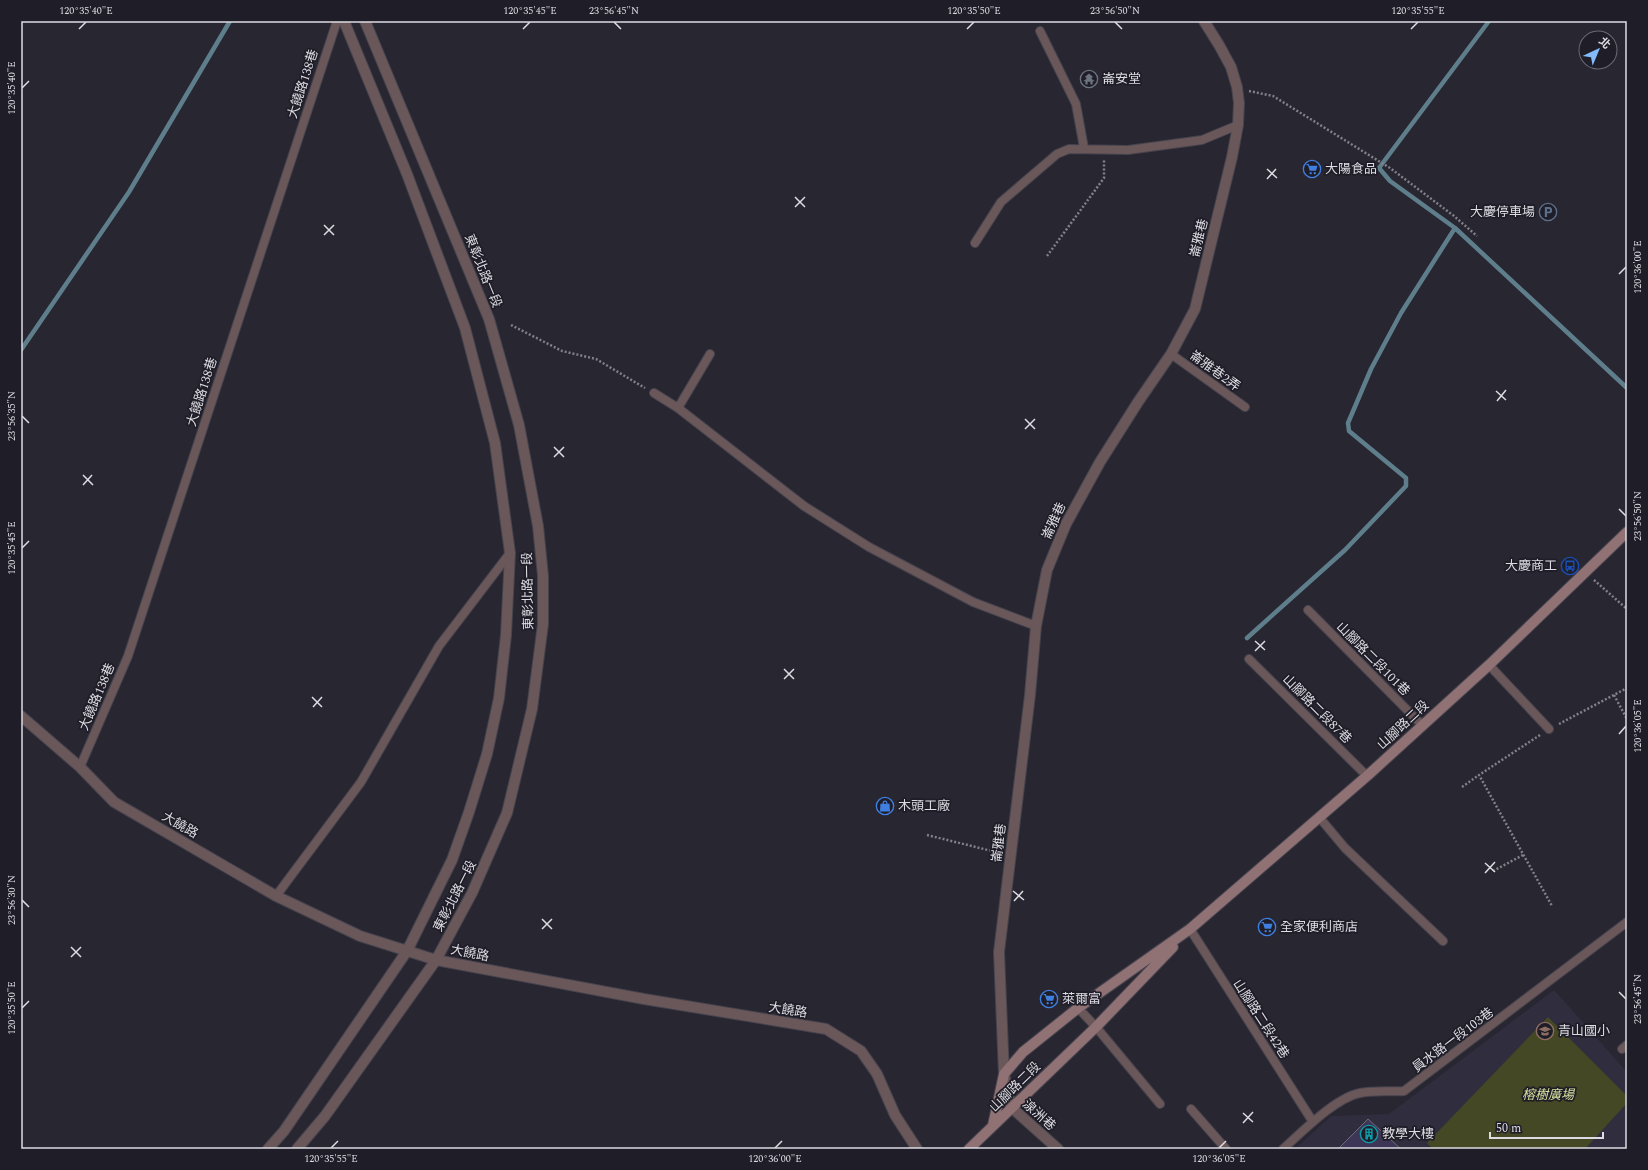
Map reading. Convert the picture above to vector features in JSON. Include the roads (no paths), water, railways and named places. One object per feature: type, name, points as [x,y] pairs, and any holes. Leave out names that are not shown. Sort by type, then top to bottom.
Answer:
[{"type":"main road","name":"山腳路二段","points":[[993,1125],[1096,1027],[1190,929],[1367,776],[1489,665],[1627,532]]},
{"type":"main road","name":"山腳路二段","points":[[993,1125],[1004,1074],[1022,1052],[1078,1008],[1190,929]]},
{"type":"main road","points":[[969,1149],[993,1125]]},
{"type":"street","name":"東彰北路一段","points":[[268,1149],[284,1131],[406,950],[452,860],[487,754],[499,698],[506,635],[510,554],[496,442],[465,328],[407,174],[344,21]]},
{"type":"street","name":"東彰北路一段","points":[[297,1149],[325,1116],[436,960],[472,894],[507,812],[532,709],[543,624],[542,576],[538,526],[519,425],[488,319],[365,21]]},
{"type":"street","name":"崙雅巷","points":[[1004,1074],[999,952],[1030,695],[1036,626],[1047,570],[1066,524],[1100,462],[1171,354],[1195,310],[1232,157],[1238,125],[1239,103],[1237,88],[1231,67],[1204,21]]},
{"type":"street","name":"大饒路","points":[[21,716],[80,767],[114,802],[276,896],[360,936],[436,960],[644,999],[826,1029],[861,1051],[877,1074],[895,1115],[917,1149]]},
{"type":"street","name":"湶洲巷","points":[[1004,1074],[1011,1108],[1058,1149]]},
{"type":"lane","name":"大饒路138巷","points":[[80,767],[128,656],[337,21]]},
{"type":"lane","points":[[1040,31],[1076,104],[1084,148]]},
{"type":"lane","points":[[975,243],[1001,202],[1056,154],[1068,149],[1084,148],[1128,150],[1202,140],[1238,125]]},
{"type":"lane","points":[[678,408],[710,354]]},
{"type":"lane","name":"崙雅巷2弄","points":[[1171,354],[1245,408]]},
{"type":"lane","points":[[654,393],[678,408],[804,506],[870,547],[974,602],[1036,626]]},
{"type":"lane","points":[[276,896],[361,782],[439,646],[510,554]]},
{"type":"lane","name":"山腳路二段101巷","points":[[1308,610],[1422,725]]},
{"type":"lane","name":"山腳路二段87巷","points":[[1249,659],[1367,776]]},
{"type":"lane","points":[[1489,665],[1549,729]]},
{"type":"lane","points":[[1319,818],[1345,848],[1443,941]]},
{"type":"lane","name":"員水路一段103巷","points":[[1283,1149],[1313,1122],[1342,1100],[1360,1093],[1404,1091],[1627,922]]},
{"type":"lane","name":"山腳路二段42巷","points":[[1190,929],[1313,1122]]},
{"type":"lane","points":[[1078,1008],[1096,1027],[1160,1104]]},
{"type":"lane","points":[[1191,1109],[1226,1149]]},
{"type":"waterway","points":[[21,350],[129,192],[230,21]]},
{"type":"waterway","points":[[1489,21],[1379,168],[1390,181],[1455,228],[1627,388]]},
{"type":"waterway","points":[[1247,638],[1345,550],[1406,486],[1406,478],[1349,431],[1348,423],[1371,369],[1401,313],[1455,228]]},
{"type":"place","name":"崙安堂","points":[[1089,79]]},
{"type":"place","name":"大陽食品","points":[[1312,169]]},
{"type":"place","name":"大慶停車場","points":[[1548,212]]},
{"type":"place","name":"大慶商工","points":[[1570,566]]},
{"type":"place","name":"木頭工廠","points":[[885,806]]},
{"type":"place","name":"全家便利商店","points":[[1267,927]]},
{"type":"place","name":"萊爾富","points":[[1049,999]]},
{"type":"place","name":"青山國小","points":[[1545,1031]]},
{"type":"place","name":"教學大樓","points":[[1369,1134]]},
{"type":"park label","name":"榕樹廣場","points":[[1548,1095]]}]
